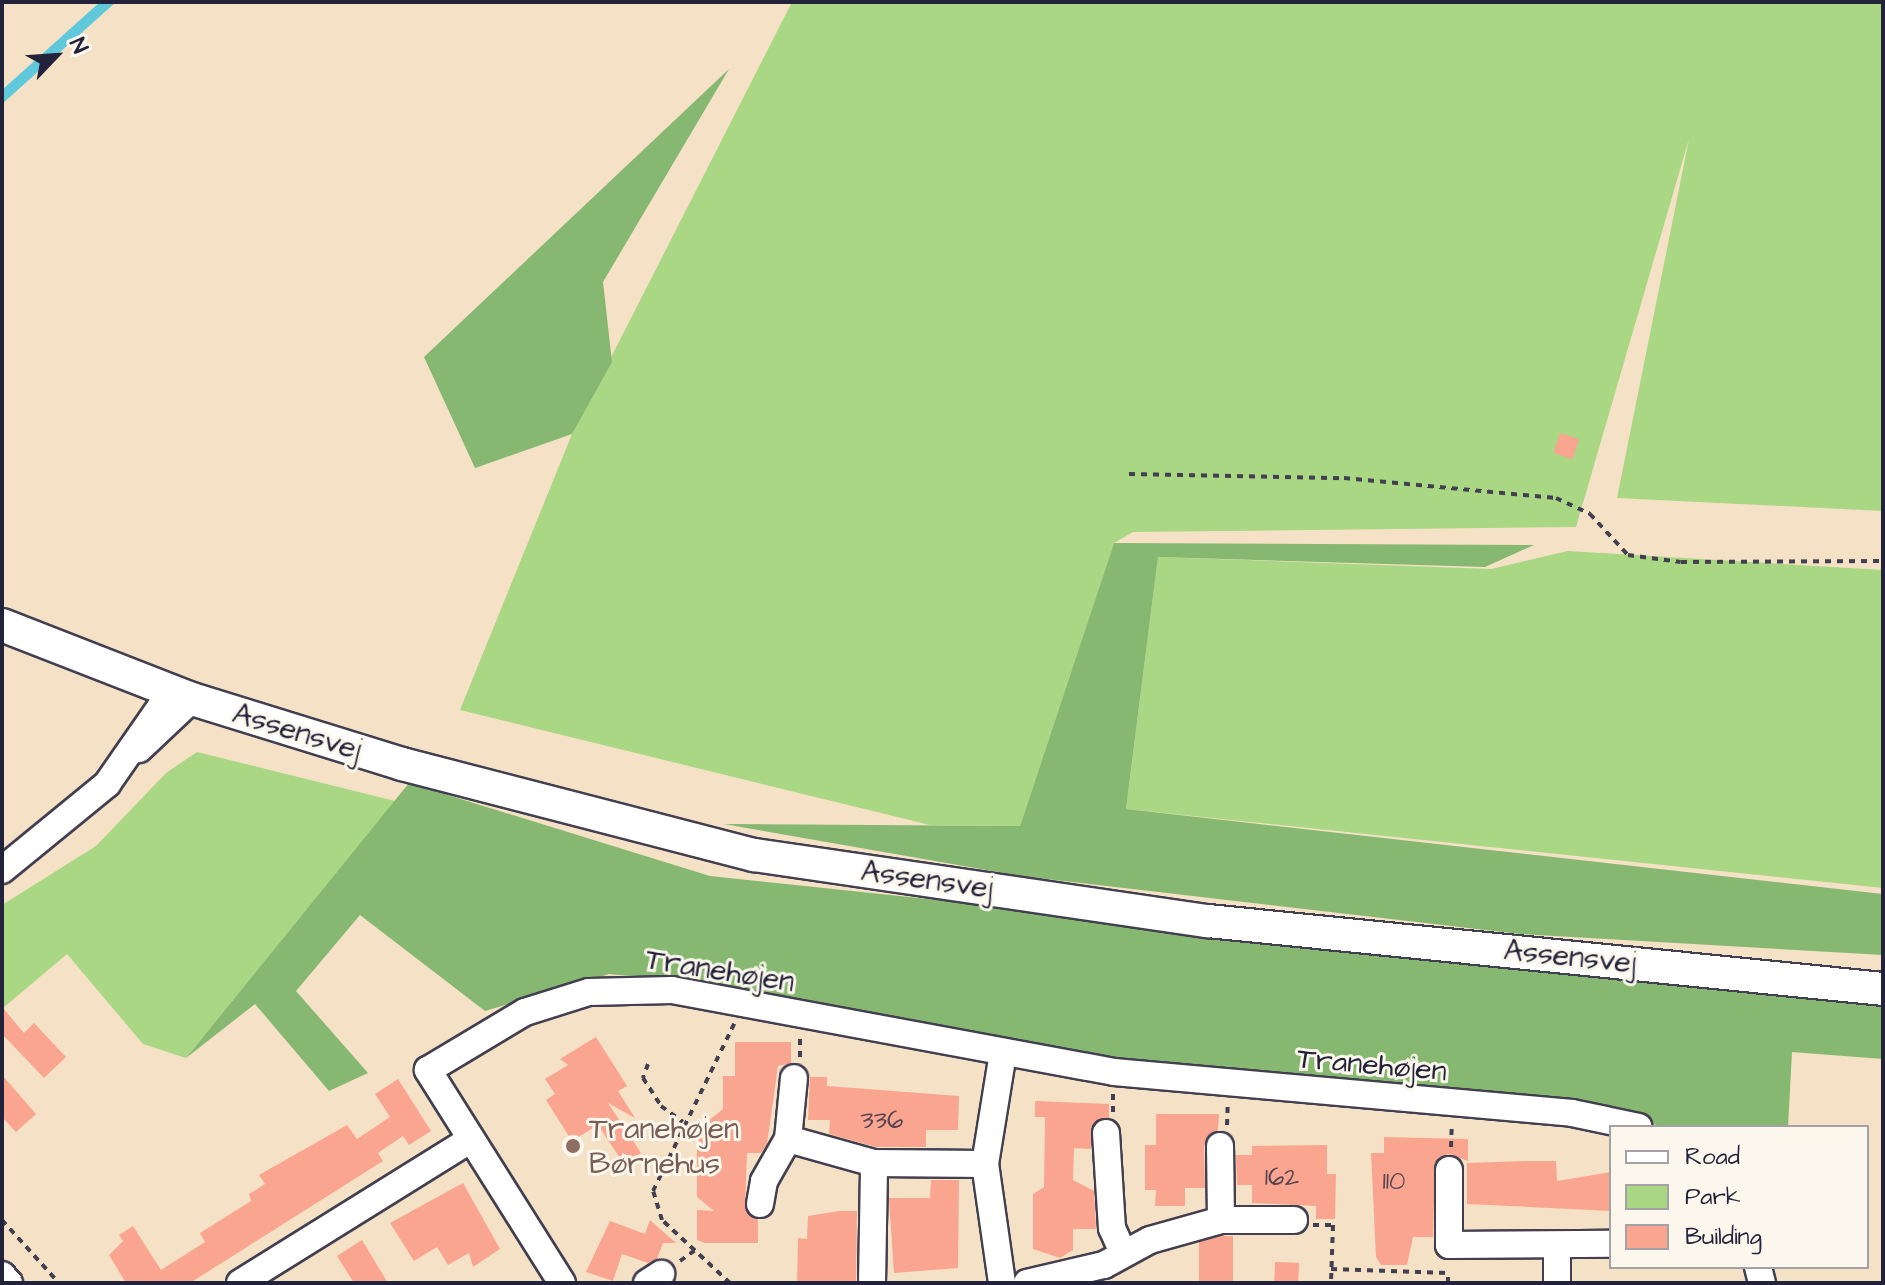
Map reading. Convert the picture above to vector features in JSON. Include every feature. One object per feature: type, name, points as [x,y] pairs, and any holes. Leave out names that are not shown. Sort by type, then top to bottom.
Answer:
[{"type":"main road","name":"Assensvej","points":[[2,625],[182,696],[402,764],[754,855],[1208,921],[1883,989]]},
{"type":"street","points":[[2,870],[69,822],[182,696]]},
{"type":"street","name":"Tranehøjen","points":[[562,1283],[428,1070],[525,1012],[589,992],[641,988],[1114,1072],[1228,1086],[1606,1117],[1632,1125]]},
{"type":"street","points":[[1002,1283],[985,1164],[1003,1053]]},
{"type":"street","points":[[760,1204],[764,1181],[788,1139],[794,1078]]},
{"type":"street","points":[[1106,1133],[1114,1267]]},
{"type":"street","points":[[240,1283],[471,1139]]},
{"type":"street","points":[[788,1139],[874,1163],[985,1164]]},
{"type":"street","points":[[1220,1146],[1221,1220]]},
{"type":"street","points":[[872,1283],[874,1163]]},
{"type":"street","points":[[1449,1170],[1449,1245],[1609,1244]]},
{"type":"street","points":[[1027,1283],[1114,1267],[1221,1220],[1294,1220]]},
{"type":"street","points":[[1557,1246],[1557,1283]]},
{"type":"street","points":[[2,1275],[9,1283]]},
{"type":"path","points":[[1129,474],[1344,478],[1556,498],[1590,514],[1628,555],[1681,562],[1883,561]]},
{"type":"path","points":[[730,1283],[654,1205],[656,1172],[745,1005]]},
{"type":"path","points":[[794,1078],[800,1016]]},
{"type":"path","points":[[648,1064],[643,1078],[661,1106],[683,1122]]},
{"type":"path","points":[[1106,1133],[1114,1072]]},
{"type":"path","points":[[1220,1146],[1228,1086]]},
{"type":"path","points":[[1449,1170],[1454,1104]]},
{"type":"path","points":[[2,1220],[59,1283]]},
{"type":"path","points":[[1294,1220],[1333,1225],[1331,1283]]},
{"type":"path","points":[[1331,1269],[1448,1273]]},
{"type":"green space","points":[[792,2],[1883,2],[1883,511],[1617,498],[1689,139],[1576,527],[1133,532],[1114,543],[1020,826],[930,825],[460,710],[572,434]]},
{"type":"green space","points":[[729,69],[603,282],[612,362],[572,434],[475,468],[424,357]]},
{"type":"green space","points":[[1114,543],[1534,545],[1485,567],[1158,557],[1126,809],[1883,894],[1883,955],[1520,934],[1021,876],[724,824],[1020,826]]},
{"type":"green space","points":[[1568,551],[1883,570],[1883,888],[1126,809],[1158,557],[1491,569]]},
{"type":"green space","points":[[197,752],[395,801],[186,1058],[143,1044],[67,954],[3,1008],[2,905],[96,846],[166,773]]},
{"type":"green space","points":[[409,783],[710,876],[1883,1000],[1883,1059],[1792,1052],[1788,1125],[1656,1125],[1615,1108],[1109,1058],[730,986],[609,974],[485,1011],[360,915],[296,991],[368,1073],[329,1091],[255,1004],[186,1058]]},
{"type":"water","points":[[100,2],[116,2],[2,104],[2,90]]},
{"type":"building","points":[[1560,433],[1579,439],[1573,459],[1554,453]]},
{"type":"building","points":[[2,1007],[24,1033],[34,1023],[66,1057],[44,1078],[2,1034]]},
{"type":"building","points":[[596,1037],[627,1086],[618,1091],[635,1118],[608,1103],[641,1153],[624,1164],[598,1125],[572,1141],[546,1100],[555,1094],[545,1079],[568,1065],[560,1059]]},
{"type":"building","points":[[735,1042],[791,1042],[791,1063],[778,1066],[767,1144],[761,1153],[747,1153],[745,1209],[758,1220],[758,1243],[705,1243],[697,1240],[697,1210],[714,1211],[697,1197],[697,1143],[702,1126],[723,1109],[723,1076],[735,1076]]},
{"type":"building","points":[[2,1075],[36,1114],[16,1132],[2,1117]]},
{"type":"building","points":[[810,1077],[827,1077],[827,1086],[959,1096],[958,1130],[926,1130],[926,1147],[876,1147],[829,1134],[830,1120],[808,1120]]},
{"type":"building","points":[[398,1079],[431,1131],[409,1145],[403,1136],[378,1153],[383,1161],[190,1283],[126,1283],[109,1255],[123,1241],[119,1235],[133,1226],[161,1270],[205,1242],[200,1233],[251,1201],[249,1194],[265,1184],[259,1175],[347,1125],[357,1139],[390,1117],[375,1094]]},
{"type":"building","points":[[1035,1101],[1109,1104],[1109,1118],[1091,1127],[1091,1149],[1074,1148],[1073,1180],[1094,1191],[1096,1229],[1073,1229],[1073,1250],[1060,1258],[1033,1249],[1033,1194],[1044,1187],[1045,1117],[1035,1117]]},
{"type":"building","points":[[1156,1114],[1219,1114],[1218,1130],[1204,1145],[1205,1188],[1185,1188],[1185,1206],[1155,1206],[1156,1190],[1145,1190],[1145,1145],[1156,1145]]},
{"type":"building","points":[[1384,1137],[1468,1139],[1468,1161],[1448,1154],[1435,1163],[1433,1237],[1413,1237],[1407,1265],[1381,1265],[1376,1257],[1371,1153],[1384,1153]]},
{"type":"building","points":[[1327,1145],[1327,1174],[1336,1174],[1335,1219],[1316,1219],[1316,1206],[1252,1203],[1252,1185],[1237,1185],[1236,1155],[1252,1155],[1252,1146]]},
{"type":"building","points":[[1556,1161],[1557,1181],[1609,1172],[1609,1211],[1467,1204],[1467,1163]]},
{"type":"building","points":[[931,1180],[959,1180],[958,1268],[894,1273],[889,1198],[930,1198]]},
{"type":"building","points":[[463,1183],[500,1249],[473,1267],[469,1253],[448,1265],[437,1247],[414,1261],[390,1223]]},
{"type":"building","points":[[857,1211],[856,1283],[797,1283],[798,1238],[807,1239],[808,1216]]},
{"type":"building","points":[[650,1220],[676,1243],[663,1243],[657,1259],[648,1263],[622,1254],[613,1281],[586,1272],[610,1221],[645,1234]]},
{"type":"building","points":[[1199,1236],[1233,1236],[1233,1283],[1199,1283]]},
{"type":"building","points":[[362,1240],[388,1283],[354,1283],[337,1256]]},
{"type":"building","points":[[1275,1262],[1299,1263],[1298,1283],[1274,1283]]},
{"type":"place","name":"Tranehøjen Børnehus","points":[[573,1146]]}]
